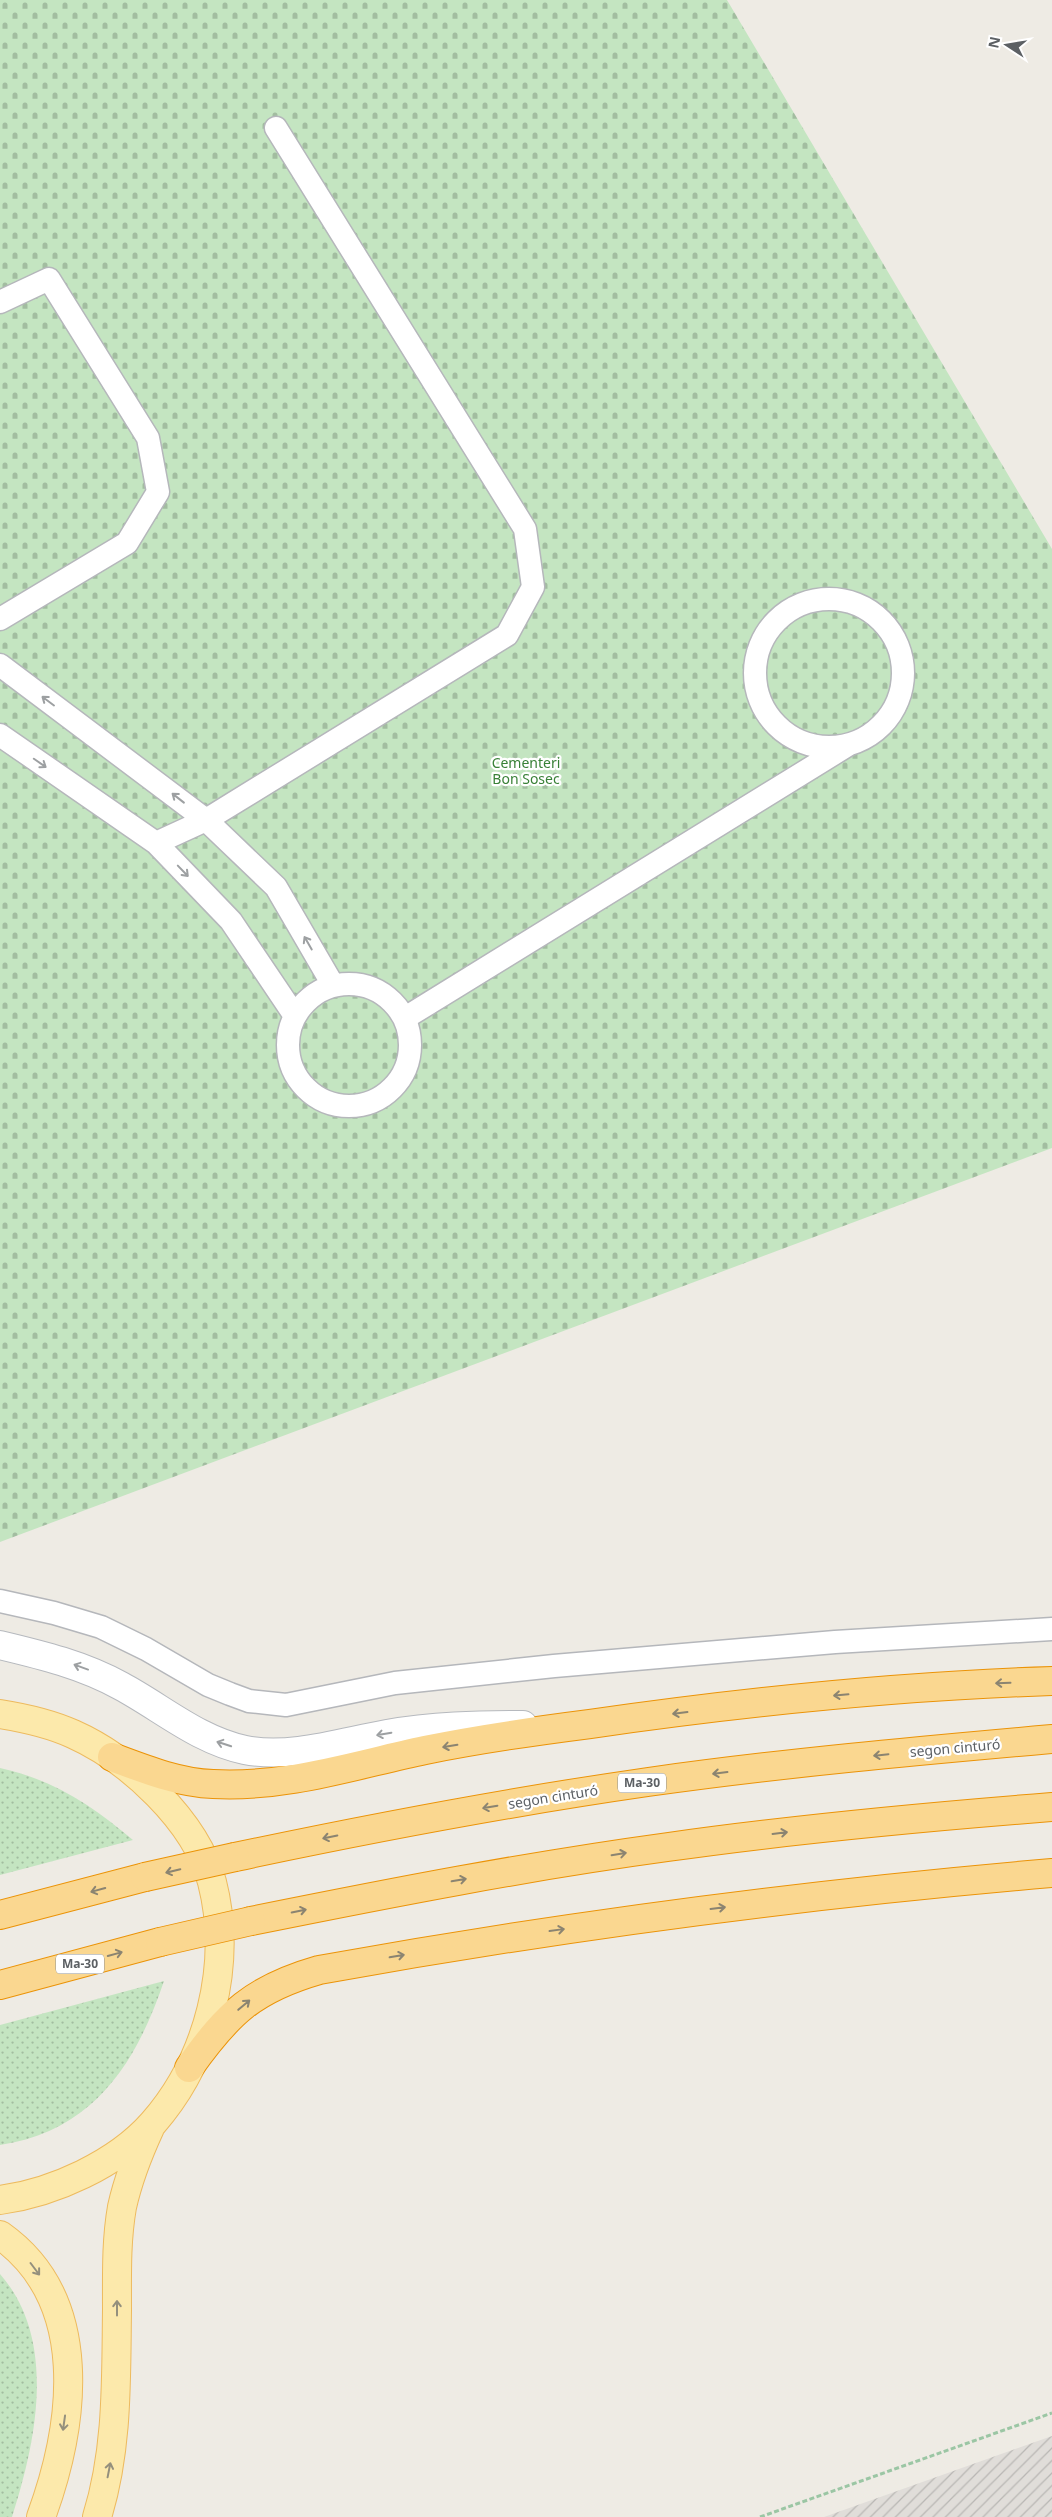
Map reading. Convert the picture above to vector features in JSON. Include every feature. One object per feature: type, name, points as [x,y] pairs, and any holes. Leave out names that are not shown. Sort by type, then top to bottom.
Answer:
[{"type":"highway","points":[[112,1757],[170,1776],[210,1784],[255,1785],[282,1782],[426,1750],[589,1724],[797,1699],[967,1685],[1052,1681]]},
{"type":"highway","name":"segon cinturó","points":[[0,1915],[145,1877],[382,1827],[648,1782],[788,1764],[1052,1740]]},
{"type":"highway","name":"Ma-30","points":[[0,1985],[160,1942],[252,1921],[378,1895],[523,1869],[668,1846],[945,1816],[1052,1807]]},
{"type":"highway","points":[[189,2068],[226,2020],[247,2001],[290,1978],[319,1970],[510,1937],[666,1914],[865,1891],[1052,1873]]},
{"type":"main road","points":[[0,1714],[33,1720],[74,1734],[112,1757],[164,1802],[186,1828],[212,1880],[220,1940],[219,1972],[206,2028],[180,2085],[152,2124],[132,2172],[122,2207],[116,2263],[116,2402],[114,2441],[97,2517]]},
{"type":"main road","points":[[0,2200],[54,2187],[92,2169],[130,2143],[152,2124]]},
{"type":"main road","points":[[0,2235],[26,2256],[53,2296],[62,2318],[67,2346],[68,2381],[61,2442],[56,2470],[41,2517]]},
{"type":"street","points":[[0,1645],[61,1660],[106,1678],[202,1735],[246,1750],[293,1751],[387,1734],[451,1726],[589,1724]]},
{"type":"street","points":[[0,1706],[33,1720]]},
{"type":"lane","points":[[156,843],[206,820],[507,635],[533,587],[525,529],[276,128]]},
{"type":"lane","points":[[0,302],[49,279],[148,438],[158,492],[127,543],[0,619]]},
{"type":"lane","points":[[405,1018],[848,745],[870,736],[888,720],[900,698],[904,675],[901,651],[890,629],[873,612],[851,601],[828,598],[803,603],[781,615],[764,635],[756,659],[755,684],[763,708],[778,728],[800,742],[824,748],[848,745]]},
{"type":"lane","points":[[0,665],[206,820],[276,887],[333,985]]},
{"type":"lane","points":[[0,735],[156,843],[232,921],[295,1016]]},
{"type":"lane","points":[[350,983],[366,986],[382,992],[395,1004],[405,1018],[411,1038],[410,1059],[401,1078],[387,1094],[368,1104],[348,1107],[328,1103],[310,1092],[296,1077],[288,1057],[288,1036],[295,1016],[305,1002],[318,992],[333,985],[350,983]]},
{"type":"lane","points":[[0,1601],[33,1607],[101,1627],[146,1649],[208,1685],[249,1701],[286,1705],[395,1683],[554,1666],[835,1642],[1052,1629]]},
{"type":"path","points":[[760,2517],[1052,2413]]},
{"type":"shaded area","points":[[1052,2436],[1052,2517],[824,2517]]},
{"type":"green space","name":"Cementeri Bon Sosec","points":[[0,0],[727,0],[1052,549],[1052,1148],[0,1542]]},
{"type":"green space","points":[[0,1768],[37,1779],[71,1795],[103,1816],[133,1840],[0,1875]]},
{"type":"green space","points":[[164,1981],[140,2040],[124,2066],[106,2089],[85,2109],[61,2125],[33,2137],[0,2145],[0,2025]]},
{"type":"green space","points":[[0,2274],[18,2300],[30,2329],[36,2360],[37,2392],[34,2425],[21,2488],[12,2517],[0,2517]]}]
